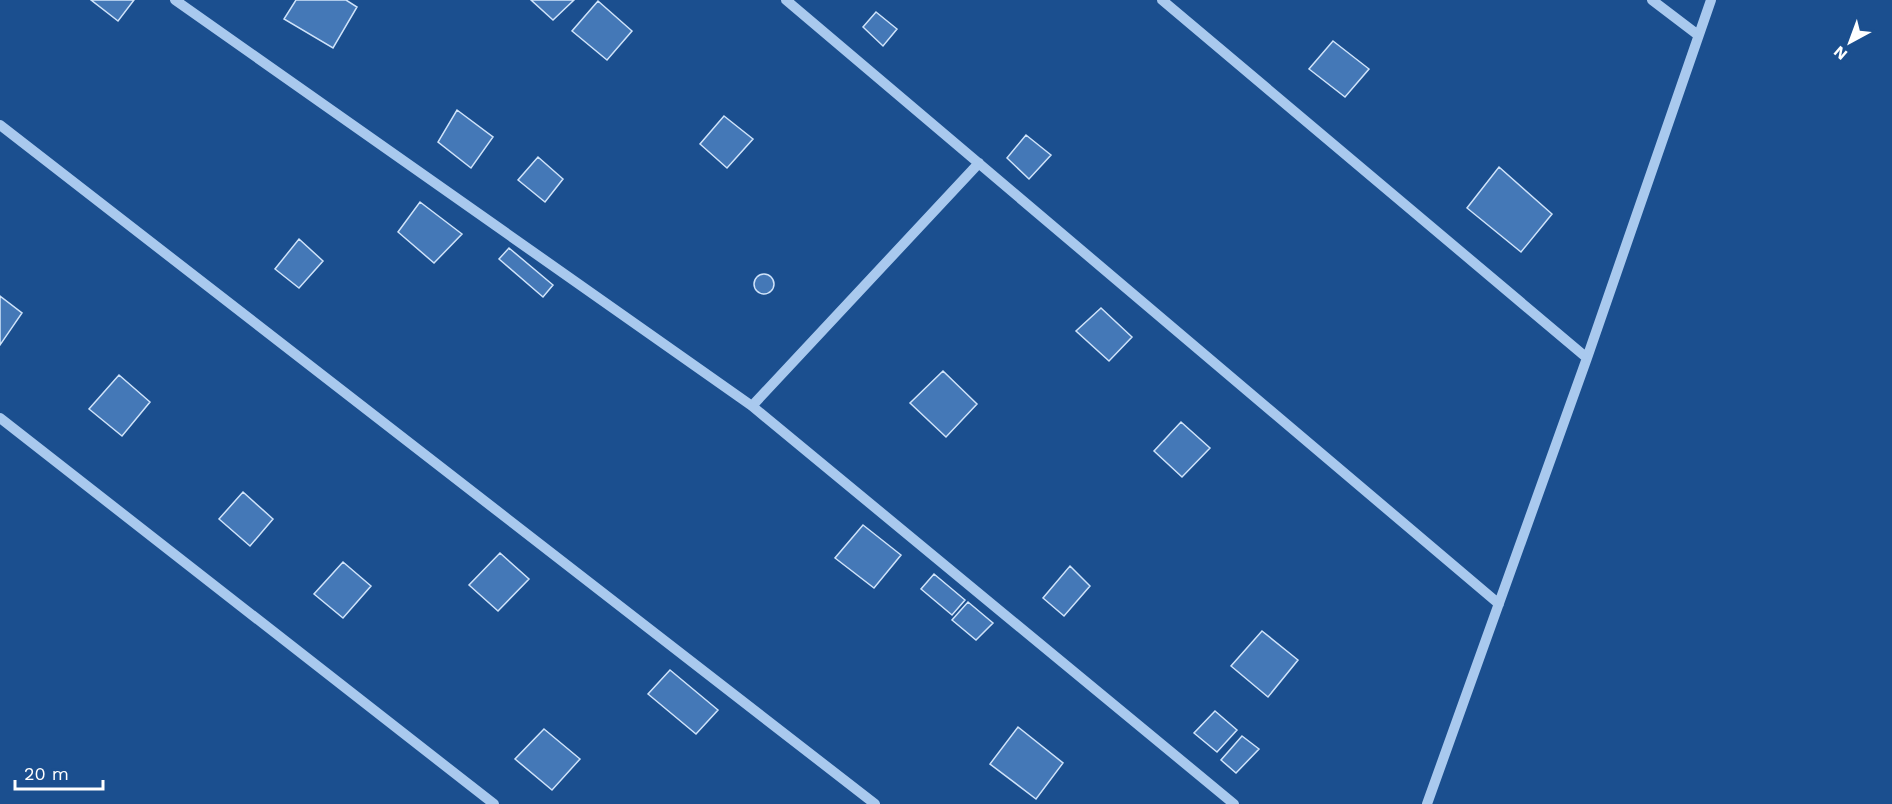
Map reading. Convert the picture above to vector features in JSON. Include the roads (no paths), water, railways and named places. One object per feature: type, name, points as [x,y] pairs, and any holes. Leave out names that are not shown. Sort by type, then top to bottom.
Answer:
[{"type":"street","points":[[175,0],[752,406],[1234,804]]},
{"type":"street","points":[[786,0],[1499,604]]},
{"type":"street","points":[[1162,0],[1587,358]]},
{"type":"street","points":[[1652,0],[1698,35]]},
{"type":"street","points":[[1427,804],[1587,358],[1711,0]]},
{"type":"street","points":[[0,125],[876,804]]},
{"type":"street","points":[[752,406],[979,163]]},
{"type":"street","points":[[0,418],[494,804]]}]
